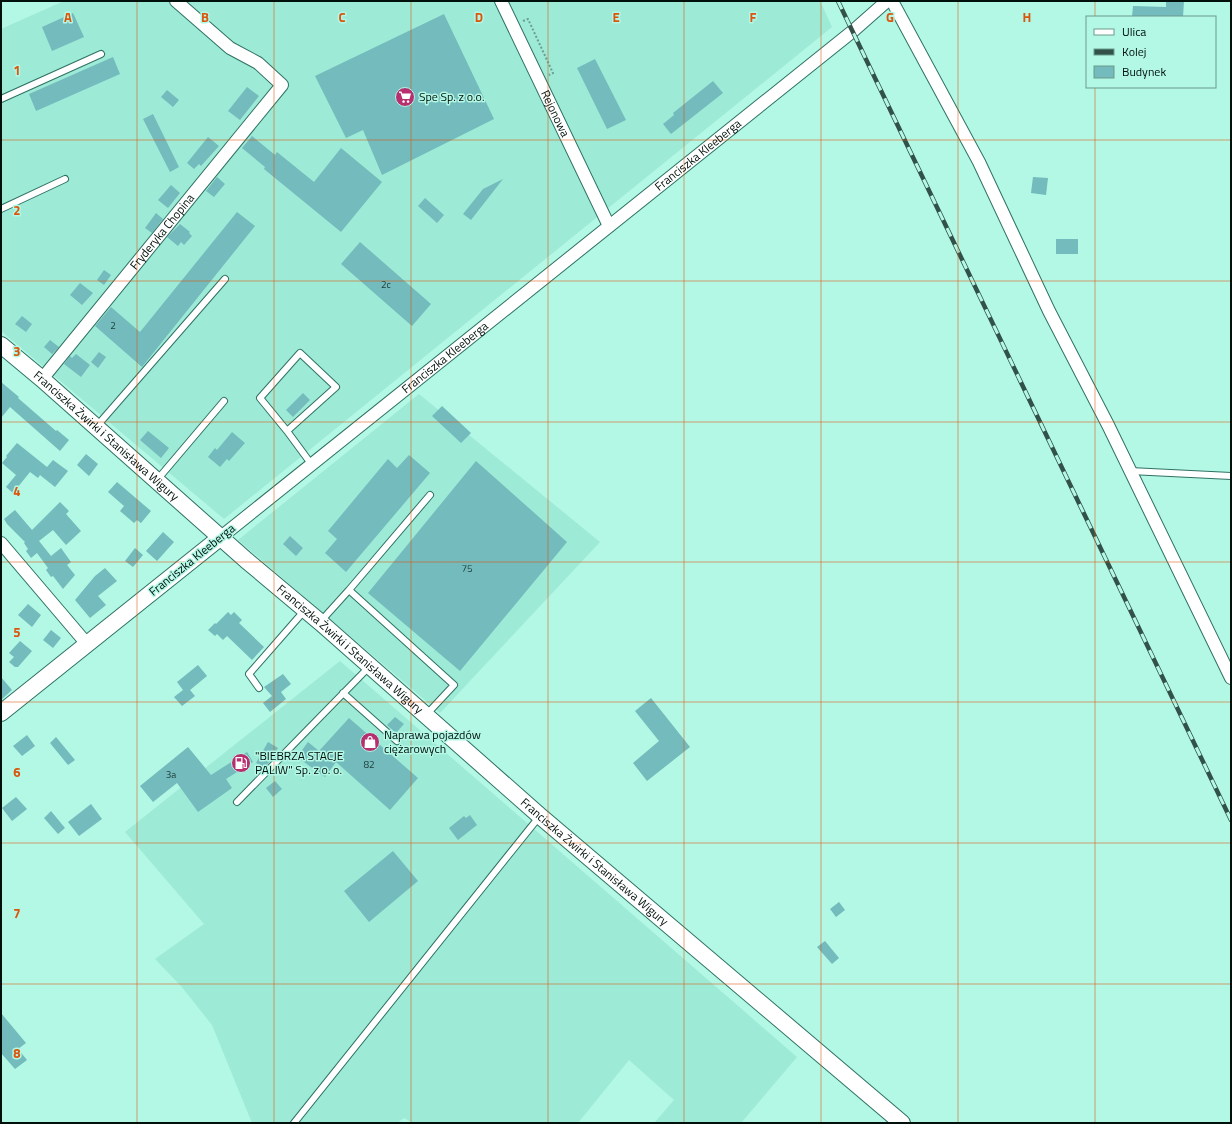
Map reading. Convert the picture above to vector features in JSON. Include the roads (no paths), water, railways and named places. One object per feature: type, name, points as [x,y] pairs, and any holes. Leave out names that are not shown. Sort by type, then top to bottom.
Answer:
[{"type":"street","name":"Fryderyka Chopina","points":[[42,378],[282,85],[258,63],[230,48],[176,1]]},
{"type":"street","name":"Rejonowa","points":[[501,1],[609,226]]},
{"type":"street","name":"Franciszka Kleeberga","points":[[1,713],[853,31],[887,1]]},
{"type":"street","points":[[892,1],[979,162],[1049,312],[1108,425],[1231,678]]},
{"type":"street","name":"Franciszka Żwirki i Stanisława Wigury","points":[[1,345],[42,378],[540,816],[902,1123]]},
{"type":"street","points":[[1,543],[87,644]]},
{"type":"lane","points":[[1,99],[100,54]]},
{"type":"lane","points":[[1,209],[65,179]]},
{"type":"lane","points":[[96,426],[225,279]]},
{"type":"lane","points":[[287,431],[336,386],[300,353],[260,398],[312,465]]},
{"type":"lane","points":[[157,480],[224,401]]},
{"type":"lane","points":[[1130,471],[1231,476]]},
{"type":"lane","points":[[320,622],[430,495]]},
{"type":"lane","points":[[349,590],[454,685],[426,715]]},
{"type":"lane","points":[[259,688],[249,674],[305,610]]},
{"type":"lane","points":[[237,802],[370,666]]},
{"type":"lane","points":[[343,693],[397,741]]},
{"type":"lane","points":[[294,1123],[540,816]]},
{"type":"railway","points":[[838,1],[1231,820]]},
{"type":"place","name":"Spe Sp. z o.o.","points":[[405,97]]},
{"type":"place","name":"Naprawa pojazdów ciężarowych","points":[[370,742]]},
{"type":"place","name":"\"BIEBRZA STACJE PALIW\" Sp. z o. o.","points":[[241,763]]}]
